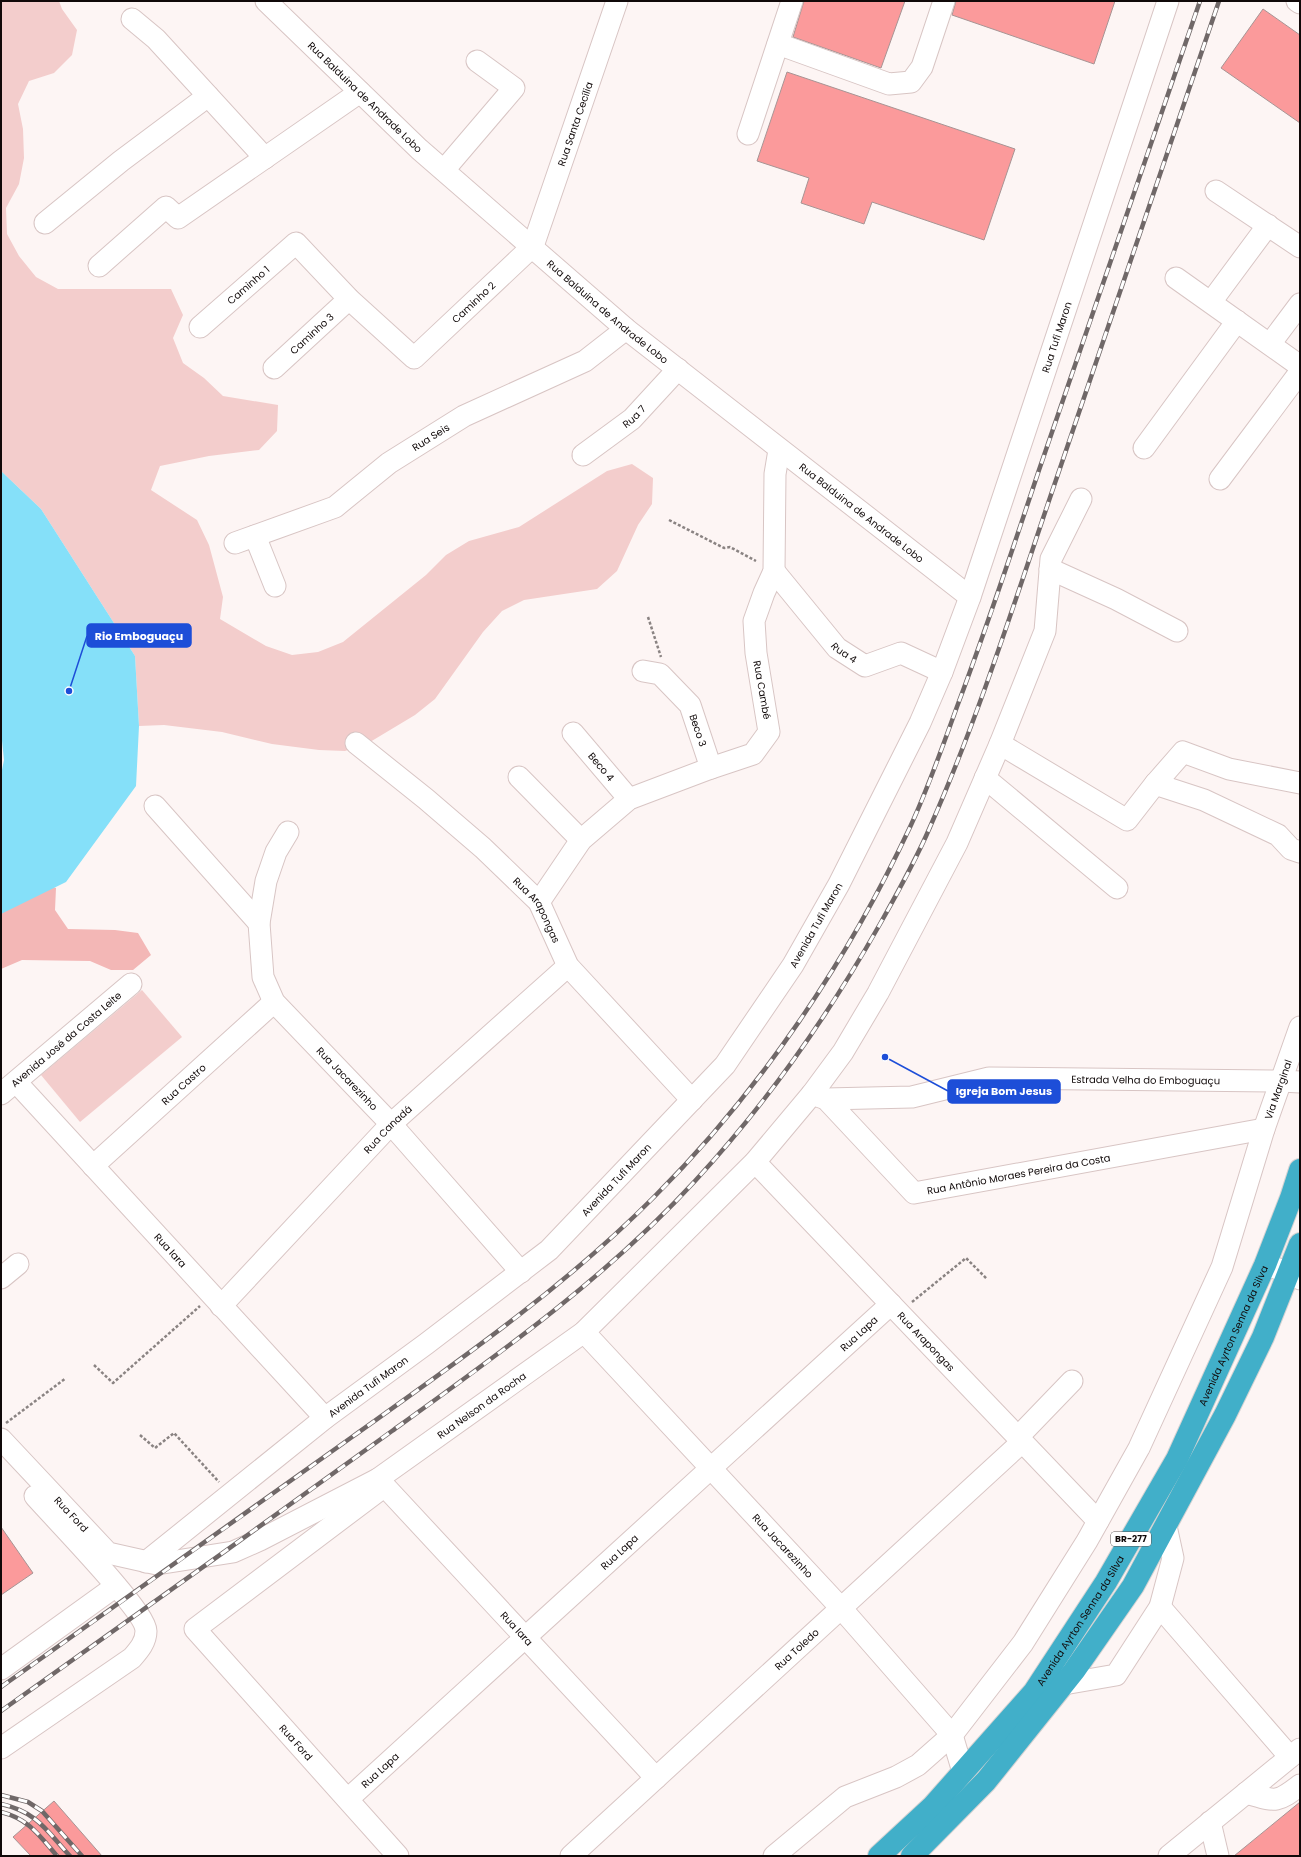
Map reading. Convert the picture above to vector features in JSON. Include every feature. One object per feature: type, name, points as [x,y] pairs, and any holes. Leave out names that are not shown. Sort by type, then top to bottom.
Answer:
[{"type":"highway","name":"Avenida Ayrton Senna da Silva","points":[[879,1856],[933,1806],[1034,1692],[1106,1582],[1177,1459],[1265,1265],[1300,1170]]},
{"type":"highway","name":"Avenida Ayrton Senna da Silva","points":[[912,1856],[986,1781],[1064,1684],[1133,1586],[1166,1526],[1295,1275],[1300,1245]]},
{"type":"street","name":"Rua Santa Cecília","points":[[533,246],[617,1]]},
{"type":"street","points":[[748,134],[792,1]]},
{"type":"street","points":[[778,44],[889,84],[911,82],[922,67],[944,1]]},
{"type":"street","name":"Rua Tufi Maron","points":[[942,672],[970,597],[1168,1]]},
{"type":"street","name":"Rua Balduina de Andrade Lobo","points":[[271,3],[360,92],[444,170],[533,246],[626,329],[779,450],[970,597]]},
{"type":"street","points":[[132,18],[156,39],[265,158]]},
{"type":"street","points":[[444,170],[514,88],[477,61]]},
{"type":"street","points":[[99,266],[166,207],[178,218],[360,92]]},
{"type":"street","points":[[45,223],[121,161],[208,96]]},
{"type":"street","points":[[1216,191],[1300,247]]},
{"type":"street","points":[[1211,302],[1268,225]]},
{"type":"street","name":"Caminho 1","points":[[200,327],[296,243],[349,299]]},
{"type":"street","name":"Caminho 2","points":[[349,299],[414,358],[533,246]]},
{"type":"street","points":[[1176,278],[1300,366]]},
{"type":"street","name":"Caminho 3","points":[[274,368],[349,299]]},
{"type":"street","points":[[1270,344],[1300,304]]},
{"type":"street","points":[[1144,448],[1237,321]]},
{"type":"street","name":"Rua Seis","points":[[235,543],[335,508],[389,463],[464,416],[585,361],[626,329]]},
{"type":"street","name":"Rua 7","points":[[583,455],[632,419],[678,369]]},
{"type":"street","points":[[1220,479],[1300,372]]},
{"type":"street","name":"Rua Cambé","points":[[539,902],[581,840],[629,799],[753,754],[769,732],[756,653],[754,621],[764,593],[774,572],[775,474],[779,450]]},
{"type":"street","name":"Rua Nelson da Rocha","points":[[151,1563],[233,1552],[382,1483],[584,1332],[819,1097],[843,1052],[878,993],[957,843],[1000,744],[1045,631],[1050,559],[1081,500]]},
{"type":"street","points":[[255,536],[275,586]]},
{"type":"street","points":[[1050,569],[1116,599],[1177,631]]},
{"type":"street","name":"Rua 4","points":[[774,572],[836,648],[865,666],[901,653],[942,672]]},
{"type":"street","name":"Avenida Tufi Maron","points":[[151,1563],[230,1494],[325,1418],[549,1250],[725,1064],[793,965],[839,884],[920,723],[942,672]]},
{"type":"street","name":"Beco 3","points":[[652,673],[690,705],[711,768]]},
{"type":"street","name":"Beco 4","points":[[573,733],[629,799]]},
{"type":"street","name":"Rua Arapongas","points":[[356,743],[483,848],[539,902],[568,966],[692,1100]]},
{"type":"street","points":[[1000,744],[1127,820],[1182,752],[1229,769],[1300,783]]},
{"type":"street","points":[[519,777],[581,840]]},
{"type":"street","points":[[985,778],[1118,888]]},
{"type":"street","points":[[1155,784],[1204,800],[1278,835],[1291,849],[1300,852]]},
{"type":"street","points":[[155,806],[259,923]]},
{"type":"street","name":"Rua Jacarezinho","points":[[288,832],[276,852],[266,881],[259,923],[263,976],[274,1002],[391,1124],[521,1272]]},
{"type":"street","name":"Rua Canadá","points":[[217,1300],[391,1124],[568,966]]},
{"type":"street","name":"Avenida José da Costa Leite","points":[[9,1089],[132,984]]},
{"type":"street","name":"Rua Castro","points":[[93,1166],[274,1002]]},
{"type":"street","name":"Via Marginal","points":[[774,1856],[845,1797],[896,1777],[918,1765],[952,1735],[1023,1643],[1098,1522],[1138,1448],[1222,1267],[1264,1129],[1290,1081],[1300,1026]]},
{"type":"street","name":"Estrada Velha do Emboguaçu","points":[[819,1097],[912,1096],[989,1078],[1290,1081]]},
{"type":"street","name":"Rua Iara","points":[[9,1089],[93,1166],[325,1418]]},
{"type":"street","name":"Rua Antônio Moraes Pereira da Costa","points":[[819,1097],[914,1193],[1264,1129]]},
{"type":"street","name":"Rua Arapongas","points":[[755,1162],[1098,1522]]},
{"type":"street","points":[[1277,1235],[1300,1245]]},
{"type":"street","points":[[1,1278],[18,1264]]},
{"type":"street","points":[[1265,1265],[1295,1275]]},
{"type":"street","name":"Rua Lapa","points":[[348,1799],[711,1468],[895,1308]]},
{"type":"street","name":"Rua Jacarezinho","points":[[584,1332],[840,1608],[952,1735],[963,1772]]},
{"type":"street","name":"Rua Toledo","points":[[571,1856],[840,1608],[1020,1439],[1072,1381]]},
{"type":"street","name":"Rua Ford","points":[[1,1439],[108,1553],[151,1563]]},
{"type":"street","points":[[1,1459],[116,1586],[142,1619],[146,1631],[142,1647],[132,1658],[1,1748]]},
{"type":"street","name":"Rua Iara","points":[[382,1483],[656,1778]]},
{"type":"street","name":"Rua Ford","points":[[382,1483],[195,1629],[398,1856]]},
{"type":"street","points":[[1064,1684],[1116,1675],[1160,1607],[1173,1558],[1166,1526]]},
{"type":"street","points":[[1,1669],[116,1586]]},
{"type":"street","points":[[1160,1607],[1295,1753],[1169,1856]]},
{"type":"street","points":[[1246,1793],[1272,1800],[1278,1800],[1300,1785]]},
{"type":"street","points":[[1210,1822],[1218,1856]]},
{"type":"path","points":[[669,520],[724,548],[730,547],[774,572]]},
{"type":"path","points":[[648,617],[665,669],[652,673]]},
{"type":"path","points":[[895,1308],[966,1258],[987,1279]]},
{"type":"path","points":[[94,1365],[113,1383],[217,1300]]},
{"type":"path","points":[[1,1426],[66,1378]]},
{"type":"path","points":[[140,1435],[155,1448],[174,1433],[230,1494]]},
{"type":"shaded area","points":[[1,1],[59,1],[62,9],[77,30],[72,55],[54,73],[29,81],[18,104],[23,129],[24,158],[19,184],[6,208],[7,234],[19,256],[36,277],[58,289],[171,289],[183,315],[173,338],[183,363],[204,378],[223,396],[278,405],[277,431],[259,450],[209,456],[160,466],[151,490],[197,520],[209,545],[223,597],[220,619],[266,646],[292,655],[318,652],[343,642],[426,575],[446,555],[469,541],[519,527],[607,471],[632,464],[653,478],[652,504],[638,525],[617,571],[597,589],[524,600],[502,611],[483,632],[435,699],[415,715],[370,742],[345,751],[319,750],[272,744],[222,732],[164,725],[139,726],[135,656],[41,509],[1,471]]},
{"type":"shaded area","points":[[32,880],[56,888],[55,910],[68,929],[115,930],[138,933],[151,955],[133,970],[111,970],[90,961],[22,960],[1,969],[1,904]]},
{"type":"shaded area","points":[[142,990],[182,1037],[80,1122],[41,1075]]},
{"type":"water","points":[[1,471],[41,509],[135,656],[139,726],[136,786],[66,882],[1,914],[1,775],[4,760],[1,731]]},
{"type":"building","points":[[804,1],[905,1],[881,68],[793,37]]},
{"type":"building","points":[[956,1],[1115,1],[1094,64],[952,15]]},
{"type":"building","points":[[1263,9],[1300,35],[1300,123],[1221,68]]},
{"type":"building","points":[[787,72],[1015,149],[984,240],[872,202],[864,224],[801,203],[809,178],[757,161]]},
{"type":"building","points":[[1,1527],[33,1573],[1,1595]]},
{"type":"building","points":[[54,1801],[102,1856],[31,1856],[13,1837]]},
{"type":"building","points":[[1300,1802],[1300,1856],[1234,1856]]},
{"type":"railway","points":[[1,1687],[431,1381],[547,1293],[620,1230],[655,1196],[694,1155],[766,1068],[830,974],[859,925],[918,810],[990,617],[1200,1]]},
{"type":"railway","points":[[1,1711],[472,1373],[550,1314],[625,1250],[695,1181],[747,1121],[795,1058],[839,992],[887,912],[919,852],[948,784],[997,654],[1219,1]]},
{"type":"railway","points":[[1,1795],[28,1802],[42,1811],[82,1856]]},
{"type":"railway","points":[[1,1804],[24,1812],[40,1823],[70,1856]]},
{"type":"railway","points":[[1,1812],[11,1815],[26,1823],[39,1835],[57,1856]]},
{"type":"place","name":"Rio Emboguaçu","points":[[69,691]]},
{"type":"place","name":"Igreja Bom Jesus","points":[[885,1057]]}]
